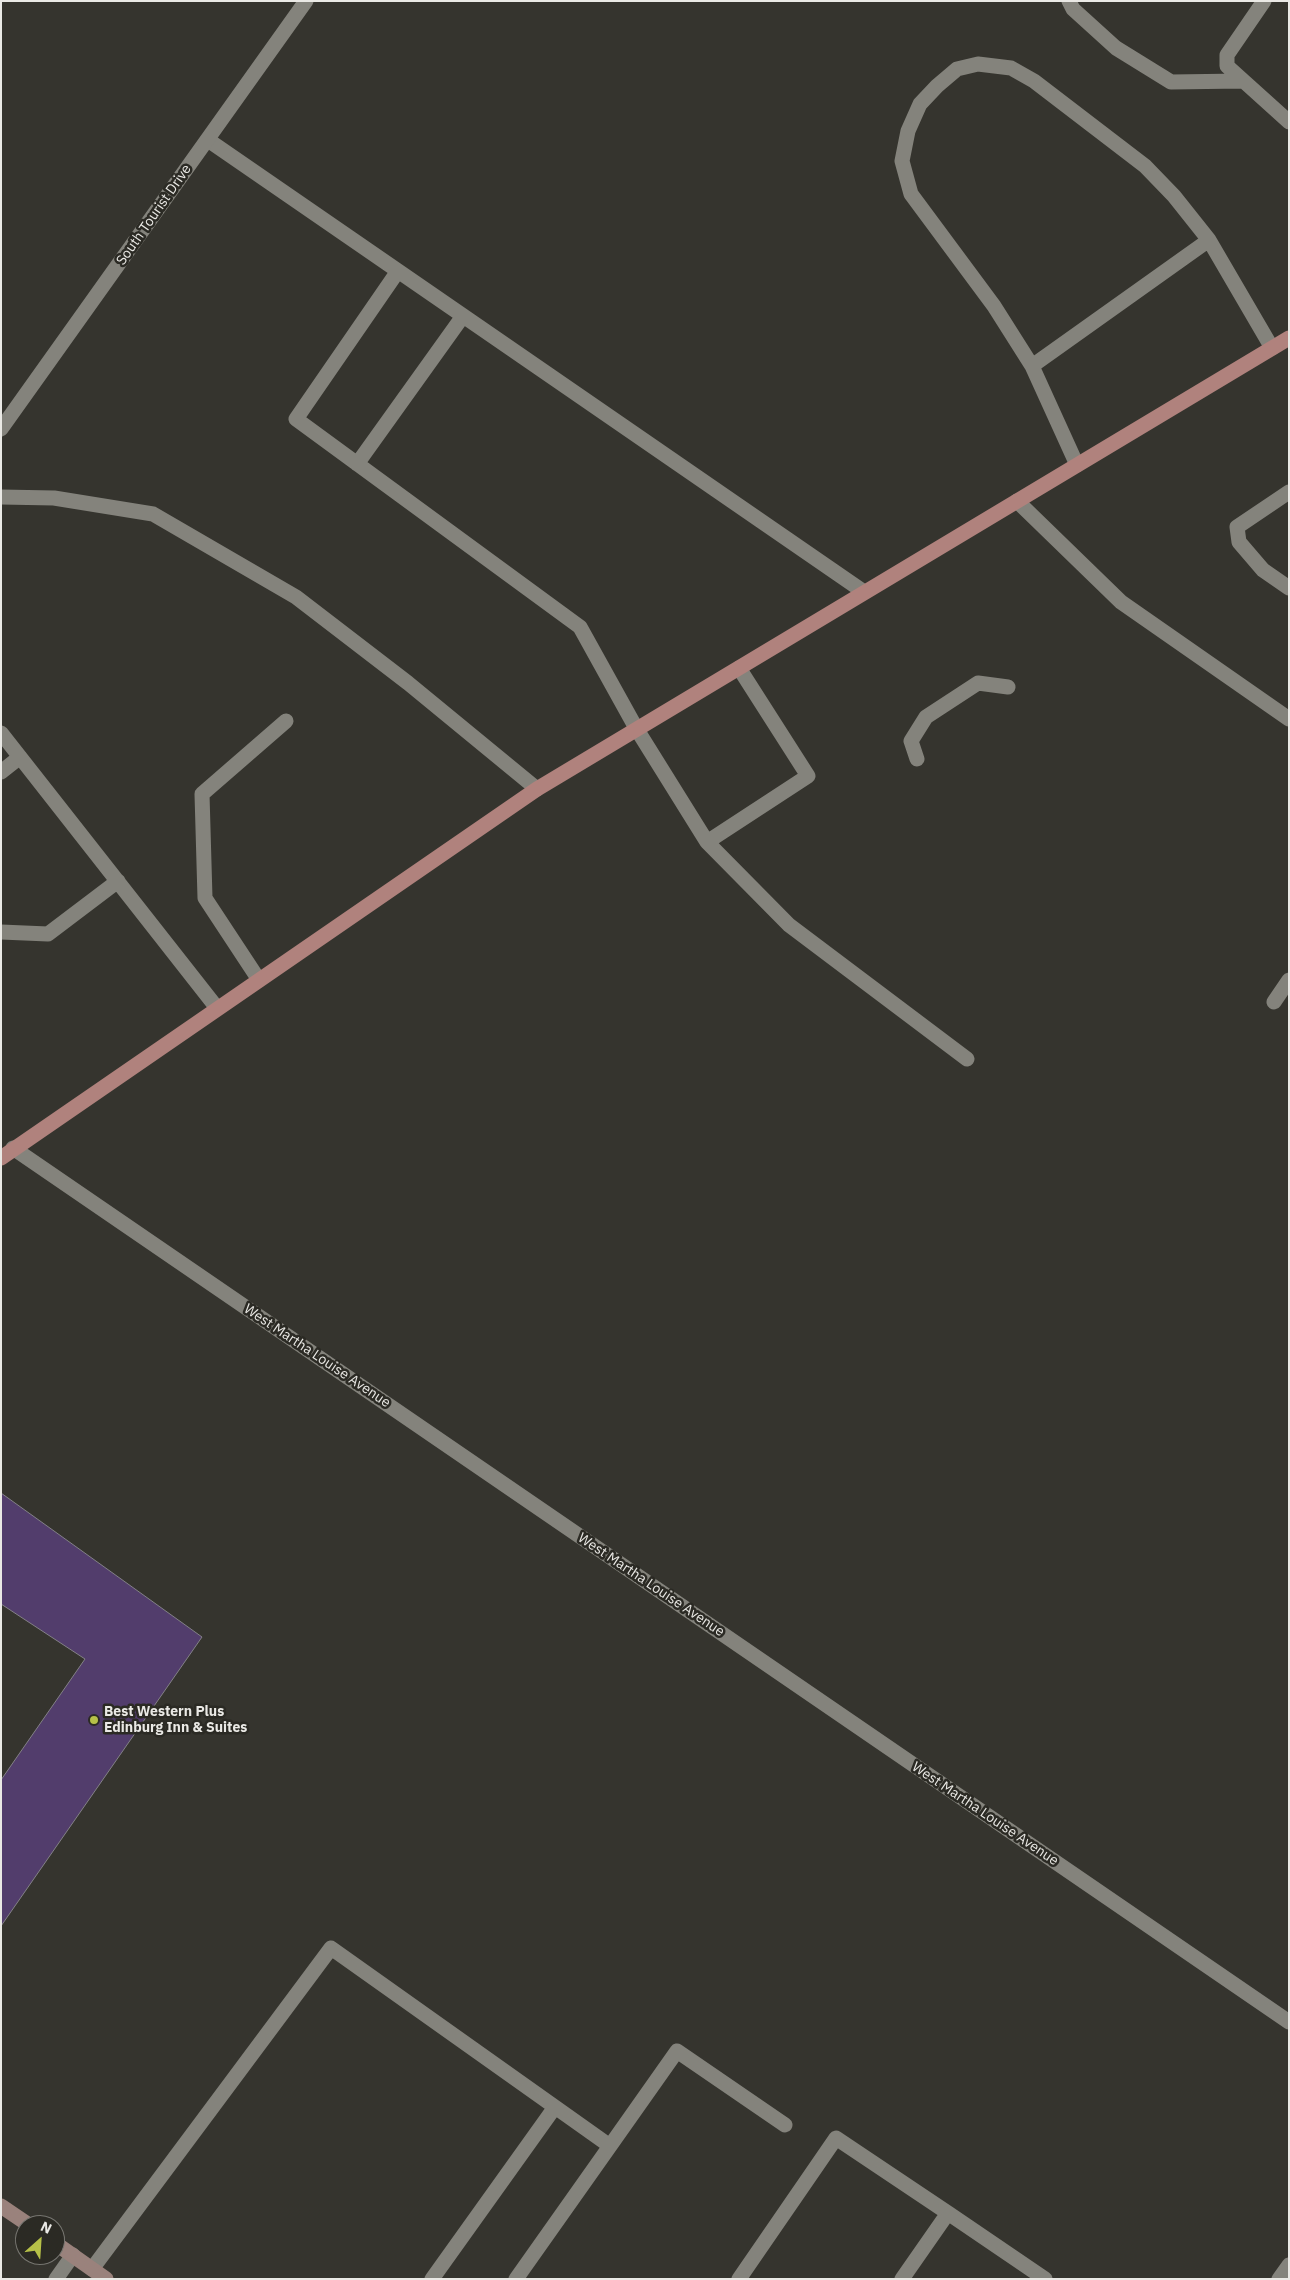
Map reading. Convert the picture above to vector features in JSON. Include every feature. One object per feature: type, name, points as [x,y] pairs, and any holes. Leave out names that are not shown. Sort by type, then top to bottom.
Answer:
[{"type":"main road","points":[[1,1158],[537,789],[1289,338]]},
{"type":"main road","points":[[1,2206],[15,2216]]},
{"type":"main road","points":[[65,2250],[106,2279]]},
{"type":"street","name":"South Tourist Drive","points":[[1,429],[306,1]]},
{"type":"street","points":[[1068,1],[1074,9],[1116,48],[1171,82],[1242,81]]},
{"type":"street","points":[[1264,1],[1227,55],[1227,66],[1289,122]]},
{"type":"street","points":[[1077,465],[1032,366],[994,306],[911,194],[902,161],[908,131],[920,104],[957,69],[978,64],[1011,68],[1034,81],[1145,166],[1174,196],[1209,240],[1272,348]]},
{"type":"street","points":[[208,140],[864,592]]},
{"type":"street","points":[[1032,366],[1209,240]]},
{"type":"street","points":[[398,271],[296,419],[580,627],[636,728],[707,842],[789,925],[967,1059]]},
{"type":"street","points":[[357,464],[463,316]]},
{"type":"street","points":[[1289,492],[1237,527],[1239,542],[1263,570],[1289,588]]},
{"type":"street","points":[[1,497],[54,498],[153,514],[296,597],[408,684],[537,789]]},
{"type":"street","points":[[1017,501],[1121,602],[1289,719]]},
{"type":"street","points":[[707,842],[808,776],[739,668]]},
{"type":"street","points":[[917,759],[911,741],[926,717],[978,683],[1008,687]]},
{"type":"street","points":[[259,980],[205,898],[202,794],[286,721]]},
{"type":"street","points":[[1,733],[217,1008]]},
{"type":"street","points":[[1,772],[20,757]]},
{"type":"street","points":[[1,932],[48,934],[118,881]]},
{"type":"street","points":[[1274,1002],[1289,980]]},
{"type":"street","name":"West Martha Louise Avenue","points":[[13,1148],[1289,2022]]},
{"type":"street","points":[[92,2268],[331,1948],[610,2146]]},
{"type":"street","points":[[516,2279],[677,2051],[785,2125]]},
{"type":"street","points":[[432,2279],[555,2107]]},
{"type":"street","points":[[739,2279],[836,2138],[1045,2279]]},
{"type":"street","points":[[902,2279],[948,2212]]},
{"type":"street","points":[[56,2279],[72,2255]]},
{"type":"street","points":[[1279,2279],[1289,2265]]},
{"type":"building","name":"Best Western Plus Edinburg Inn & Suites","points":[[1,1493],[202,1637],[1,1926],[1,1780],[85,1659],[1,1604]]},
{"type":"place","name":"Best Western Plus Edinburg Inn & Suites","points":[[94,1720]]}]
